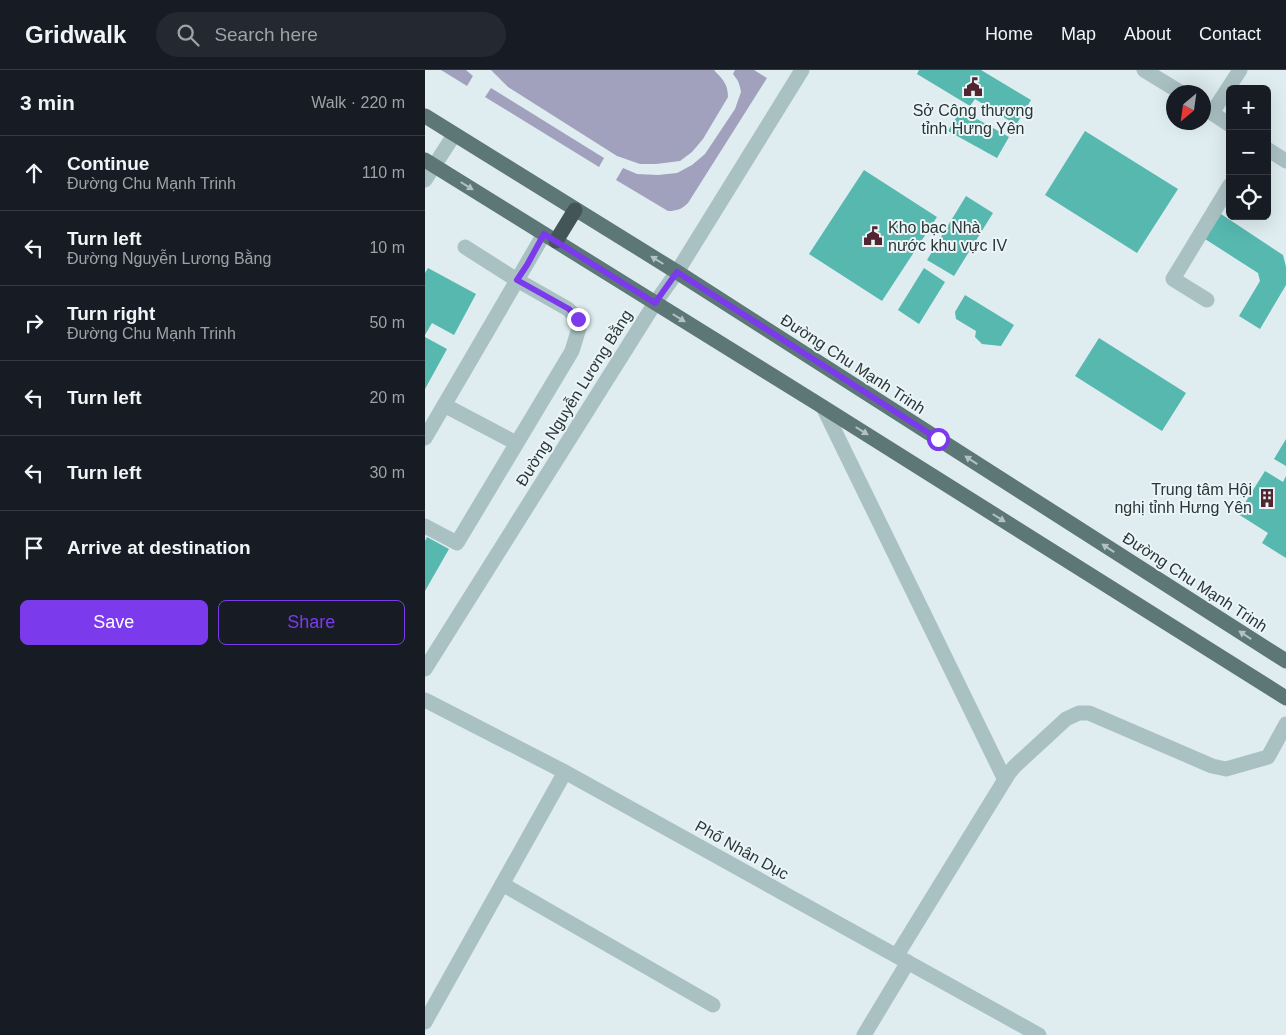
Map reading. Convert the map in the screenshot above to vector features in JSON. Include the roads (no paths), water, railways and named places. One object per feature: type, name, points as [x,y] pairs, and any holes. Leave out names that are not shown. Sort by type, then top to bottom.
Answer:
[{"type":"highway","points":[[550,237],[575,210]]},
{"type":"main road","name":"Đường Chu Mạnh Trinh","points":[[425,116],[677,272],[1286,661]]},
{"type":"main road","points":[[430,163],[1286,698]]},
{"type":"street","name":"Đường Nguyễn Lương Bằng","points":[[425,669],[655,303],[677,272],[802,70]]},
{"type":"street","points":[[1144,70],[1169,85]]},
{"type":"street","points":[[1211,106],[1240,70]]},
{"type":"street","points":[[1211,112],[1226,121]]},
{"type":"street","points":[[425,180],[430,163],[454,135]]},
{"type":"street","points":[[1271,152],[1286,161]]},
{"type":"street","points":[[1207,300],[1173,278],[1226,191]]},
{"type":"street","points":[[425,438],[517,280],[550,237]]},
{"type":"street","points":[[425,526],[457,544],[571,351],[577,339],[579,328],[578,319],[569,309],[517,280],[465,247]]},
{"type":"street","points":[[444,405],[516,443]]},
{"type":"street","points":[[823,407],[1005,780]]},
{"type":"street","name":"Phố Nhân Dục","points":[[425,700],[565,772],[1039,1035]]},
{"type":"street","points":[[864,1035],[903,958],[1005,780],[1015,766],[1066,719],[1079,713],[1089,713],[1212,766],[1226,769],[1268,756],[1286,724]]},
{"type":"street","points":[[425,1022],[565,772]]},
{"type":"street","points":[[502,884],[713,1005]]},
{"type":"place","name":"Sở Công thương tỉnh Hưng Yên","points":[[973,87]]},
{"type":"place","name":"Kho bạc Nhà nước khu vực IV","points":[[873,236]]},
{"type":"place","name":"Trung tâm Hội nghị tỉnh Hưng Yên","points":[[1267,498]]}]
